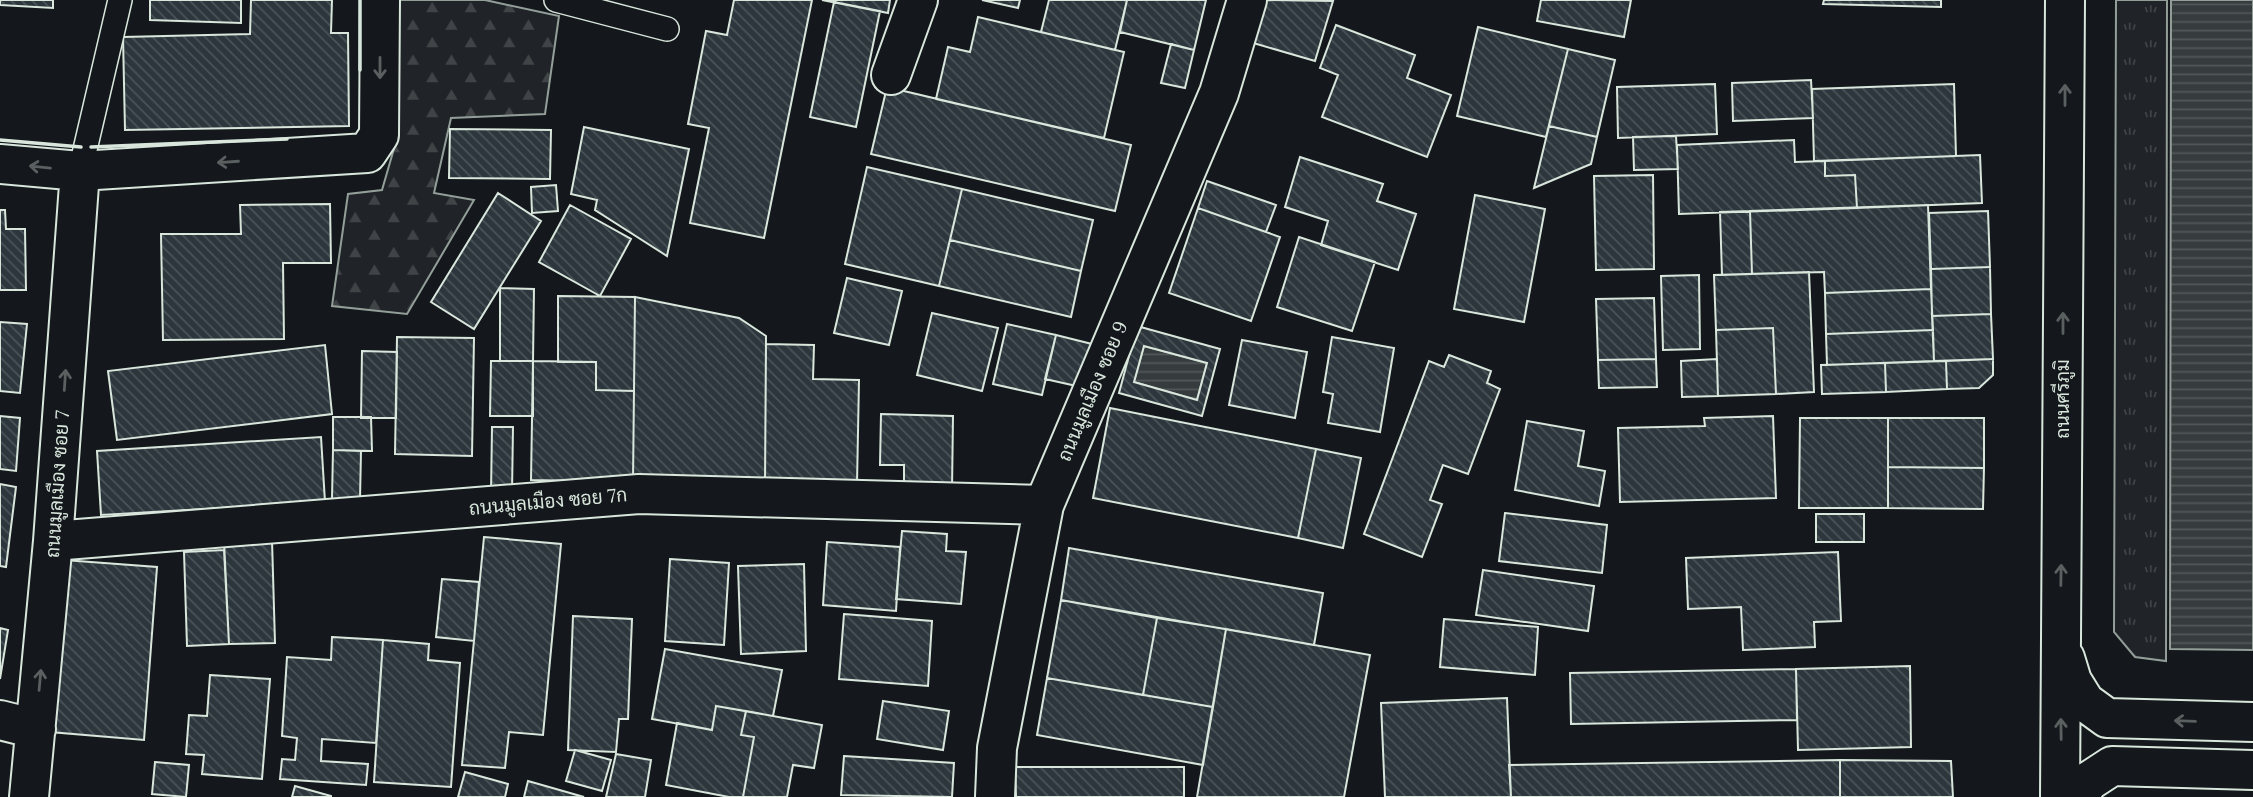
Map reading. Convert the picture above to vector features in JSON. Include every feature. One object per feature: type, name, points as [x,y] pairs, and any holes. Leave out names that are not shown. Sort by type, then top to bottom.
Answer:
[{"type":"street","points":[[0,163],[80,172],[367,153],[379,135],[380,0]]},
{"type":"street","points":[[891,75],[918,0]]},
{"type":"street","name":"ถนนมูลเมือง ซอย 9","points":[[995,797],[997,748],[1044,505],[1219,93],[1248,0]]},
{"type":"street","name":"ถนนศรีภูมิ","points":[[2060,797],[2065,0]]},
{"type":"street","name":"ถนนมูลเมือง ซอย 7","points":[[29,797],[18,724],[52,541],[80,172]]},
{"type":"street","name":"ถนนมูลเมือง ซอย 7ก","points":[[52,541],[639,494],[1044,505]]},
{"type":"street","points":[[2060,643],[2072,681],[2085,702],[2107,718],[2253,722]]},
{"type":"street","points":[[2077,797],[2089,782],[2112,766],[2253,770]]},
{"type":"lane","points":[[80,172],[120,0]]},
{"type":"lane","points":[[556,0],[667,29]]},
{"type":"green space","points":[[398,0],[485,0],[559,16],[545,114],[451,118],[434,193],[474,200],[407,314],[332,306],[348,194],[382,190],[395,145]]},
{"type":"green space","points":[[2116,0],[2167,0],[2166,661],[2135,657],[2114,632]]},
{"type":"shaded area","points":[[2171,0],[2253,0],[2253,650],[2170,649]]},
{"type":"shaded area","points":[[1144,346],[1207,363],[1197,400],[1134,382]]},
{"type":"building","points":[[0,0],[53,0],[53,8],[0,5]]},
{"type":"building","points":[[150,0],[241,0],[241,23],[150,20]]},
{"type":"building","points":[[251,0],[332,0],[331,33],[348,33],[349,126],[125,130],[123,37],[250,34]]},
{"type":"building","points":[[734,0],[812,0],[764,238],[690,223],[709,128],[688,124],[706,31],[727,35]]},
{"type":"building","points":[[822,0],[890,0],[888,13]]},
{"type":"building","points":[[982,0],[1020,0],[1018,8]]},
{"type":"building","points":[[1049,0],[1127,0],[1115,50],[1041,32]]},
{"type":"building","points":[[1127,0],[1206,0],[1194,50],[1120,32]]},
{"type":"building","points":[[1263,0],[1333,1],[1315,61],[1250,42]]},
{"type":"building","points":[[1541,0],[1631,0],[1624,37],[1537,21]]},
{"type":"building","points":[[1824,0],[1941,0],[1941,7],[1823,4]]},
{"type":"building","points":[[834,2],[880,11],[856,127],[810,117]]},
{"type":"building","points":[[978,17],[1124,52],[1104,138],[936,99],[948,47],[970,52]]},
{"type":"building","points":[[1336,25],[1415,55],[1407,78],[1451,95],[1427,157],[1322,117],[1338,75],[1320,68]]},
{"type":"building","points":[[1478,27],[1568,49],[1546,137],[1457,116]]},
{"type":"building","points":[[1171,44],[1194,50],[1185,88],[1161,83]]},
{"type":"building","points":[[1568,49],[1615,60],[1597,137],[1549,126]]},
{"type":"building","points":[[1811,80],[1813,118],[1733,121],[1732,83]]},
{"type":"building","points":[[1715,84],[1717,134],[1618,138],[1617,87]]},
{"type":"building","points":[[1954,84],[1956,156],[1814,161],[1812,89]]},
{"type":"building","points":[[887,87],[1131,145],[1115,211],[871,154]]},
{"type":"building","points":[[1549,126],[1597,137],[1591,164],[1534,188]]},
{"type":"building","points":[[584,127],[689,149],[667,256],[595,210],[597,200],[571,194]]},
{"type":"building","points":[[450,129],[551,130],[550,179],[449,178]]},
{"type":"building","points":[[1676,136],[1678,169],[1634,170],[1633,137]]},
{"type":"building","points":[[1794,140],[1795,162],[1825,161],[1825,176],[1855,175],[1857,208],[1679,214],[1677,145]]},
{"type":"building","points":[[1980,155],[1982,203],[1857,208],[1855,175],[1825,176],[1825,161]]},
{"type":"building","points":[[1300,157],[1383,184],[1377,201],[1416,214],[1398,270],[1321,245],[1328,221],[1285,207]]},
{"type":"building","points":[[867,167],[962,189],[939,286],[845,264]]},
{"type":"building","points":[[1653,175],[1654,269],[1596,270],[1594,176]]},
{"type":"building","points":[[1207,181],[1276,205],[1266,232],[1198,208]]},
{"type":"building","points":[[556,185],[558,211],[532,213],[531,187]]},
{"type":"building","points":[[962,189],[1093,220],[1081,271],[950,240]]},
{"type":"building","points":[[498,193],[541,221],[474,329],[431,302]]},
{"type":"building","points":[[1475,195],[1545,209],[1524,322],[1454,309]]},
{"type":"building","points":[[330,204],[331,263],[283,263],[284,339],[163,340],[161,234],[241,234],[240,205]]},
{"type":"building","points":[[570,205],[631,239],[600,296],[539,262]]},
{"type":"building","points":[[1928,205],[1931,289],[1825,293],[1824,272],[1752,274],[1750,211]]},
{"type":"building","points":[[1198,208],[1280,237],[1251,321],[1169,293]]},
{"type":"building","points":[[0,210],[5,210],[6,229],[25,229],[26,290],[0,290]]},
{"type":"building","points":[[1750,211],[1752,274],[1722,275],[1720,212]]},
{"type":"building","points":[[1988,211],[1990,267],[1931,269],[1929,213]]},
{"type":"building","points":[[1299,237],[1375,262],[1352,331],[1277,307]]},
{"type":"building","points":[[950,240],[1081,271],[1071,317],[939,286]]},
{"type":"building","points":[[1990,267],[1991,314],[1932,316],[1931,269]]},
{"type":"building","points":[[1809,272],[1814,392],[1776,394],[1773,328],[1716,330],[1714,275]]},
{"type":"building","points":[[1699,275],[1700,349],[1663,350],[1661,276]]},
{"type":"building","points":[[847,278],[902,291],[889,345],[834,333]]},
{"type":"building","points":[[500,288],[534,289],[533,361],[500,361]]},
{"type":"building","points":[[1931,289],[1933,330],[1826,334],[1825,293]]},
{"type":"building","points":[[558,296],[635,297],[634,391],[596,390],[596,362],[558,362]]},
{"type":"building","points":[[635,297],[739,318],[766,336],[765,484],[633,482]]},
{"type":"building","points":[[1654,298],[1656,359],[1598,360],[1596,299]]},
{"type":"building","points":[[932,313],[998,328],[982,391],[917,375]]},
{"type":"building","points":[[1991,314],[1993,359],[1934,361],[1932,316]]},
{"type":"building","points":[[0,322],[27,324],[20,393],[0,391]]},
{"type":"building","points":[[1007,324],[1056,335],[1042,395],[993,384]]},
{"type":"building","points":[[1137,326],[1220,349],[1202,416],[1119,393]],"holes":[[[1144,346],[1207,363],[1197,400],[1134,382]]]},
{"type":"building","points":[[1773,328],[1776,394],[1718,396],[1716,330]]},
{"type":"building","points":[[1933,330],[1934,361],[1827,365],[1826,334]]},
{"type":"building","points":[[1056,335],[1092,344],[1081,387],[1045,379]]},
{"type":"building","points":[[397,337],[474,338],[472,456],[395,454]]},
{"type":"building","points":[[1332,337],[1394,348],[1380,432],[1328,423],[1333,394],[1323,392]]},
{"type":"building","points":[[1242,340],[1307,352],[1295,418],[1229,405]]},
{"type":"building","points":[[766,344],[814,345],[813,379],[859,380],[857,484],[765,484]]},
{"type":"building","points":[[325,345],[332,414],[117,440],[108,371]]},
{"type":"building","points":[[362,351],[397,352],[396,418],[361,418]]},
{"type":"building","points":[[1449,355],[1491,371],[1487,383],[1500,389],[1468,474],[1443,465],[1430,500],[1442,504],[1422,557],[1364,534],[1429,361],[1444,367]]},
{"type":"building","points":[[1656,359],[1657,387],[1599,388],[1598,360]]},
{"type":"building","points":[[1717,359],[1718,396],[1682,397],[1681,361]]},
{"type":"building","points":[[1993,359],[1993,375],[1979,388],[1947,389],[1946,361]]},
{"type":"building","points":[[491,361],[533,361],[533,416],[490,416]]},
{"type":"building","points":[[533,361],[596,362],[596,390],[634,391],[633,482],[531,480]]},
{"type":"building","points":[[1946,361],[1947,389],[1886,392],[1885,363]]},
{"type":"building","points":[[1885,363],[1886,392],[1822,394],[1821,365]]},
{"type":"building","points":[[1110,408],[1316,449],[1298,538],[1093,498]]},
{"type":"building","points":[[881,414],[953,416],[952,490],[904,489],[904,465],[880,465]]},
{"type":"building","points":[[0,416],[20,418],[16,471],[0,469]]},
{"type":"building","points":[[1773,416],[1776,498],[1620,502],[1618,428],[1705,426],[1704,418]]},
{"type":"building","points":[[333,417],[371,417],[372,451],[333,450]]},
{"type":"building","points":[[1800,418],[1888,418],[1888,508],[1799,508]]},
{"type":"building","points":[[1888,418],[1984,418],[1984,468],[1888,467]]},
{"type":"building","points":[[1527,421],[1584,431],[1578,466],[1605,471],[1599,506],[1515,490]]},
{"type":"building","points":[[492,427],[513,427],[512,494],[491,494]]},
{"type":"building","points":[[321,437],[325,502],[101,515],[97,451]]},
{"type":"building","points":[[1316,449],[1361,458],[1343,548],[1298,538]]},
{"type":"building","points":[[333,450],[361,451],[360,499],[332,499]]},
{"type":"building","points":[[1888,467],[1984,468],[1983,509],[1888,508]]},
{"type":"building","points":[[0,484],[16,487],[6,567],[0,566]]},
{"type":"building","points":[[1505,513],[1607,525],[1602,573],[1499,561]]},
{"type":"building","points":[[1816,514],[1864,514],[1864,542],[1816,542]]},
{"type":"building","points":[[902,531],[947,534],[946,551],[966,552],[961,604],[896,599]]},
{"type":"building","points":[[484,537],[561,544],[543,735],[509,732],[505,768],[462,765]]},
{"type":"building","points":[[272,540],[275,643],[229,644],[224,541]]},
{"type":"building","points":[[827,542],[900,547],[896,611],[823,605]]},
{"type":"building","points":[[1069,548],[1323,593],[1314,645],[1061,600]]},
{"type":"building","points":[[224,550],[229,644],[187,646],[184,552]]},
{"type":"building","points":[[1838,552],[1841,621],[1814,622],[1815,647],[1743,650],[1741,607],[1688,609],[1686,558]]},
{"type":"building","points":[[670,559],[729,563],[724,645],[665,641]]},
{"type":"building","points":[[64,560],[157,567],[144,740],[50,732]]},
{"type":"building","points":[[804,564],[806,651],[741,654],[738,566]]},
{"type":"building","points":[[1483,570],[1594,586],[1588,631],[1476,615]]},
{"type":"building","points":[[442,579],[479,582],[474,641],[436,637]]},
{"type":"building","points":[[1061,600],[1157,618],[1143,695],[1047,678]]},
{"type":"building","points":[[844,614],[932,621],[928,686],[839,679]]},
{"type":"building","points":[[573,616],[632,619],[628,719],[619,719],[616,752],[568,750]]},
{"type":"building","points":[[1157,618],[1226,629],[1213,707],[1143,695]]},
{"type":"building","points":[[1444,619],[1538,627],[1535,675],[1440,667]]},
{"type":"building","points":[[0,628],[8,630],[0,679]]},
{"type":"building","points":[[1226,629],[1370,655],[1344,797],[1197,797]]},
{"type":"building","points":[[332,637],[383,640],[376,743],[322,739],[321,761],[368,764],[366,785],[280,779],[282,759],[295,760],[297,738],[282,736],[287,657],[331,660]]},
{"type":"building","points":[[383,640],[429,644],[428,660],[460,663],[451,787],[374,782]]},
{"type":"building","points":[[665,649],[782,670],[773,716],[716,706],[712,730],[652,719]]},
{"type":"building","points":[[1910,666],[1911,747],[1798,750],[1796,669]]},
{"type":"building","points":[[1796,669],[1797,720],[1571,724],[1570,673]]},
{"type":"building","points":[[210,675],[270,679],[262,779],[202,774],[204,755],[186,754],[189,715],[207,716]]},
{"type":"building","points":[[1047,678],[1213,707],[1203,765],[1037,735]]},
{"type":"building","points":[[1507,698],[1511,797],[1385,797],[1381,703]]},
{"type":"building","points":[[883,701],[949,711],[943,750],[877,739]]},
{"type":"building","points":[[716,706],[746,711],[741,735],[754,737],[743,797],[729,797],[666,785],[677,723],[712,730]]},
{"type":"building","points":[[746,711],[822,725],[814,768],[793,765],[787,797],[743,797],[754,737],[741,735]]},
{"type":"building","points":[[575,750],[611,760],[602,791],[566,781]]},
{"type":"building","points":[[616,754],[651,760],[645,797],[606,797]]},
{"type":"building","points":[[844,756],[954,763],[952,797],[841,795]]},
{"type":"building","points":[[1840,760],[1951,761],[1953,797],[1840,797]]},
{"type":"building","points":[[1840,760],[1840,797],[1511,797],[1509,765]]},
{"type":"building","points":[[155,762],[189,765],[186,797],[152,794]]},
{"type":"building","points":[[1015,767],[1184,767],[1184,797],[1016,797]]},
{"type":"building","points":[[465,772],[508,784],[505,797],[458,797]]},
{"type":"building","points":[[528,781],[584,797],[524,797]]},
{"type":"building","points":[[295,786],[331,796],[331,797],[292,797]]},
{"type":"wall","points":[[360,0],[360,70]]},
{"type":"wall","points":[[91,147],[287,139]]},
{"type":"wall","points":[[0,140],[81,147]]}]
